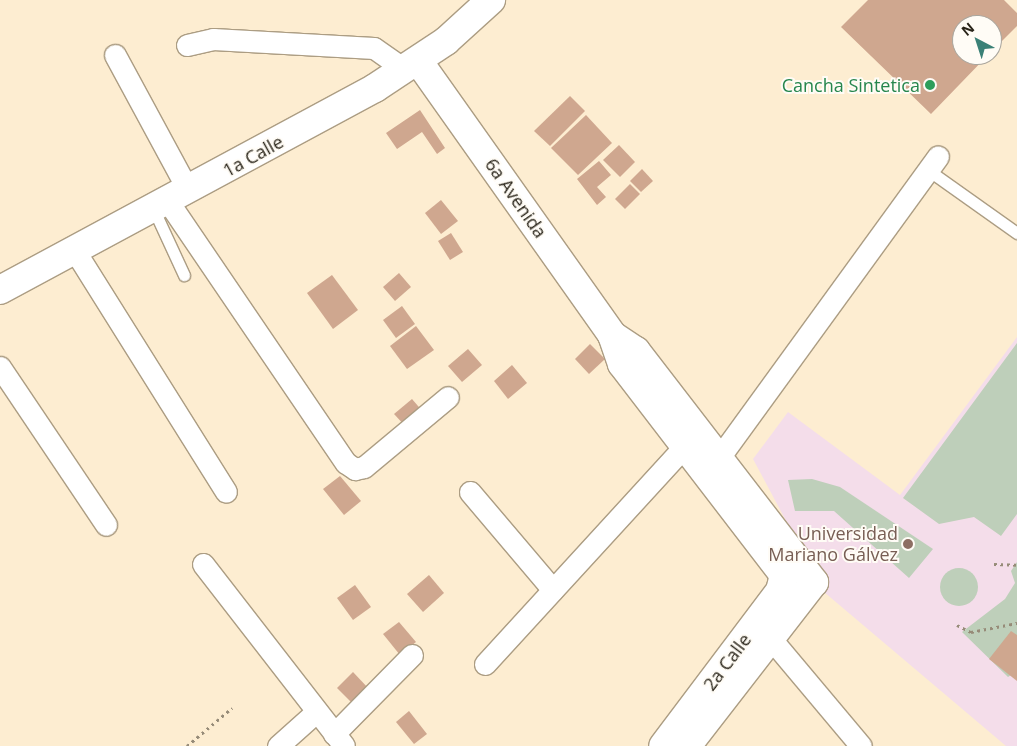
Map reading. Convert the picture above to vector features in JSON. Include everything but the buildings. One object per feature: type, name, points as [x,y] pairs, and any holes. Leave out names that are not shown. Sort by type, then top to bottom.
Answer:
[{"type":"street","name":"1a Calle","points":[[0,290],[75,251],[412,66],[491,0]]},
{"type":"street","points":[[187,45],[213,39],[374,48],[412,66]]},
{"type":"street","points":[[115,55],[170,199],[346,463],[355,469],[364,467],[448,397]]},
{"type":"street","name":"6a Avenida","points":[[412,66],[612,335],[636,350],[692,438],[784,575]]},
{"type":"street","points":[[721,455],[933,163]]},
{"type":"street","points":[[75,251],[226,492]]},
{"type":"street","points":[[0,367],[106,526]]},
{"type":"street","points":[[484,664],[692,438]]},
{"type":"street","name":"6a Avenida","points":[[692,438],[721,455],[814,582]]},
{"type":"street","points":[[470,492],[553,590]]},
{"type":"street","points":[[203,564],[339,740],[412,655]]},
{"type":"street","name":"2a Calle","points":[[684,740],[780,591],[784,575]]},
{"type":"street","name":"2a Calle","points":[[684,740],[772,640],[814,582]]},
{"type":"street","points":[[772,640],[861,746]]},
{"type":"street","points":[[278,746],[316,712]]},
{"type":"lane","points":[[933,163],[1017,233]]},
{"type":"lane","points":[[170,199],[184,275]]},
{"type":"path","points":[[994,564],[1017,566]]},
{"type":"path","points":[[957,625],[972,632],[1017,623]]},
{"type":"path","points":[[187,746],[232,708]]},
{"type":"shaded area","name":"Universidad Mariano Gálvez","points":[[1017,337],[1017,746],[1006,746],[824,592],[753,459],[788,412],[900,495]]},
{"type":"green space","points":[[1017,343],[1017,514],[1001,536],[974,517],[939,524],[903,498]]},
{"type":"green space","points":[[812,479],[840,487],[933,549],[909,578],[834,511],[795,511],[788,480]]},
{"type":"green space","points":[[1017,562],[1017,671],[1008,677],[962,632],[1005,599],[1015,583],[1011,571]]},
{"type":"green space","points":[[959,568],[973,573],[978,587],[973,601],[959,606],[945,601],[940,587],[945,573]]},
{"type":"place","name":"Cancha Sintetica","points":[[930,85]]},
{"type":"place","name":"Universidad Mariano Gálvez","points":[[908,544]]}]
